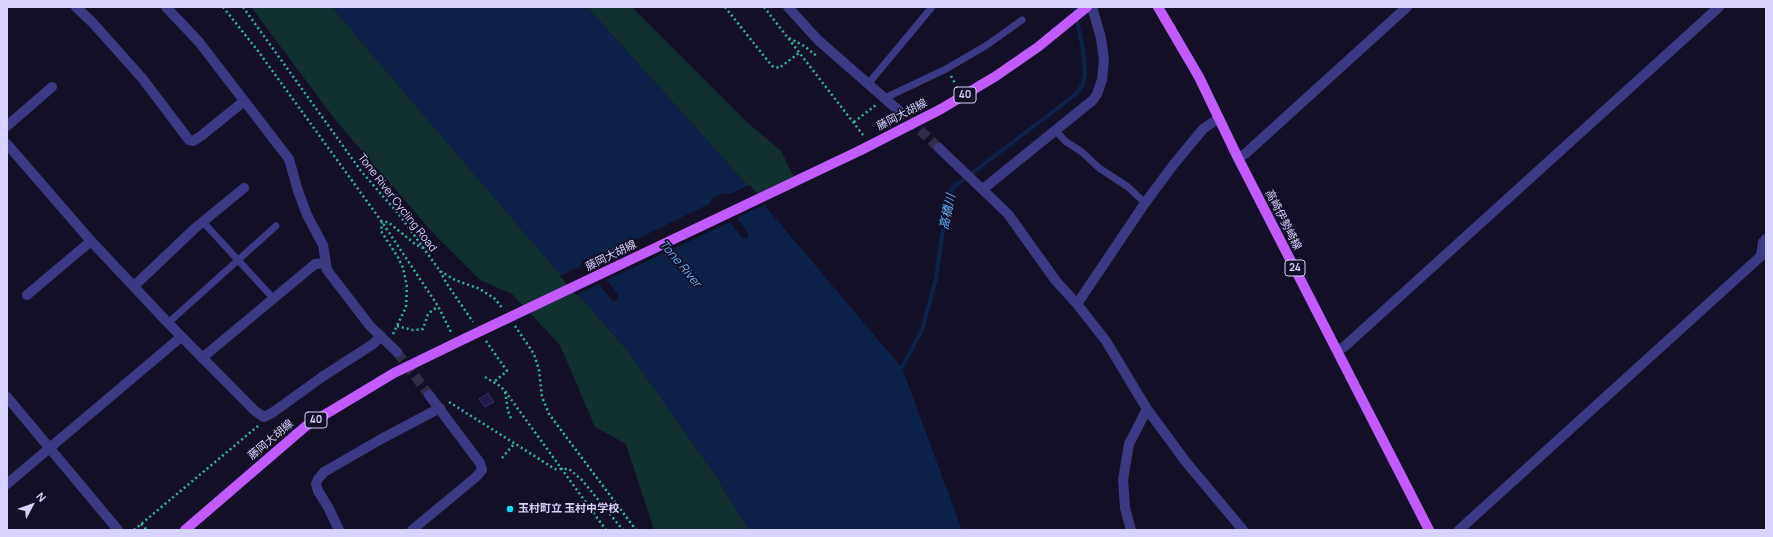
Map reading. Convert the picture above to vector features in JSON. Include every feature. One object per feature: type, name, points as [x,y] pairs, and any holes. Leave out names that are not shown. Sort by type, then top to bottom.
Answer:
[{"type":"main road","name":"藤岡大胡線","points":[[185,530],[306,426],[394,373],[860,150],[973,90],[1032,51],[1089,7]]},
{"type":"main road","name":"高崎伊勢崎線","points":[[1158,7],[1196,71],[1238,158],[1429,530]]},
{"type":"street","points":[[76,7],[142,78],[189,140],[193,141],[201,136],[243,102]]},
{"type":"street","points":[[166,7],[199,42],[243,102],[289,159],[307,215],[323,245],[327,270],[356,309],[398,352]]},
{"type":"street","points":[[788,7],[818,40],[868,84],[882,101],[898,110]]},
{"type":"street","points":[[983,189],[1093,100],[1102,80],[1104,60],[1101,38],[1089,7]]},
{"type":"street","points":[[1238,158],[1245,154],[1407,7]]},
{"type":"street","points":[[1337,350],[1344,347],[1719,7]]},
{"type":"street","points":[[7,126],[52,88]]},
{"type":"street","points":[[1077,304],[1145,203],[1199,132],[1218,118]]},
{"type":"street","points":[[7,144],[91,241],[181,337],[255,411],[264,417],[373,344],[381,336]]},
{"type":"street","points":[[939,148],[1008,214],[1056,281],[1077,304],[1106,341],[1147,409],[1186,462],[1243,530]]},
{"type":"street","points":[[134,286],[203,222],[244,188]]},
{"type":"street","points":[[1459,530],[1761,256],[1763,242],[1766,239]]},
{"type":"street","points":[[27,295],[91,241]]},
{"type":"street","points":[[202,358],[315,264],[326,263]]},
{"type":"street","points":[[7,484],[181,337]]},
{"type":"street","points":[[412,530],[476,477],[482,470],[480,463],[429,395]]},
{"type":"street","points":[[7,398],[118,530]]},
{"type":"street","points":[[339,530],[318,491],[316,484],[318,479],[324,472],[383,438],[440,408]]},
{"type":"street","points":[[1131,530],[1125,508],[1123,480],[1129,444],[1147,409]]},
{"type":"lane","points":[[868,84],[932,7]]},
{"type":"lane","points":[[882,101],[946,69],[987,46],[1022,20]]},
{"type":"lane","points":[[1056,131],[1065,141],[1082,152],[1099,168],[1128,187],[1145,203]]},
{"type":"lane","points":[[203,222],[273,298]]},
{"type":"lane","points":[[168,323],[276,226]]},
{"type":"path","points":[[223,7],[258,52],[382,222],[438,306],[451,332]]},
{"type":"path","name":"Tone River Cycling Road","points":[[243,7],[361,171],[380,195],[401,217],[440,271],[455,280],[480,289],[495,299],[505,311]]},
{"type":"path","points":[[724,7],[772,66],[779,68],[799,52]]},
{"type":"path","points":[[764,7],[863,135]]},
{"type":"path","points":[[854,122],[882,101]]},
{"type":"path","points":[[382,222],[388,222],[415,244],[423,248]]},
{"type":"path","points":[[382,222],[381,230],[399,259],[406,276],[406,307],[394,333]]},
{"type":"path","points":[[397,326],[413,330],[423,329],[428,314],[438,306]]},
{"type":"path","points":[[514,324],[534,354],[539,370],[542,396],[549,414],[636,530]]},
{"type":"path","points":[[494,382],[502,374]]},
{"type":"path","points":[[485,377],[505,391],[606,530]]},
{"type":"path","points":[[505,391],[508,411],[512,420]]},
{"type":"path","points":[[450,402],[555,469],[569,469],[582,480],[623,530]]},
{"type":"path","points":[[134,530],[258,425]]},
{"type":"path","points":[[502,458],[514,444]]},
{"type":"path","points":[[141,524],[147,530]]},
{"type":"green space","points":[[251,7],[332,7],[534,244],[628,351],[714,473],[749,530],[654,530],[626,444],[595,427],[560,345],[512,294],[480,280],[434,234],[337,122]]},
{"type":"green space","points":[[587,7],[632,7],[748,123],[781,151],[794,177],[755,194]]},
{"type":"water","name":"Tone River","points":[[332,7],[587,7],[755,194],[902,368],[962,530],[749,530],[714,473],[628,351],[534,244]]},
{"type":"pier","points":[[750,185],[766,204],[737,218],[749,234],[747,239],[742,238],[730,222],[607,280],[619,297],[616,301],[612,301],[599,284],[576,295],[560,276],[579,267],[583,260],[594,255],[600,257],[709,204],[712,199],[723,193],[730,194]]},
{"type":"building","points":[[488,393],[494,402],[485,407],[479,399]]},
{"type":"waterway","name":"高橋川","points":[[900,371],[922,330],[936,279],[944,221],[951,190],[1075,95],[1083,84],[1085,74],[1083,50],[1074,7]]},
{"type":"tunnel","points":[[898,110],[939,148]]},
{"type":"tunnel","points":[[397,352],[429,395]]},
{"type":"place","name":"玉村町立 玉村中学校","points":[[510,509]]}]
